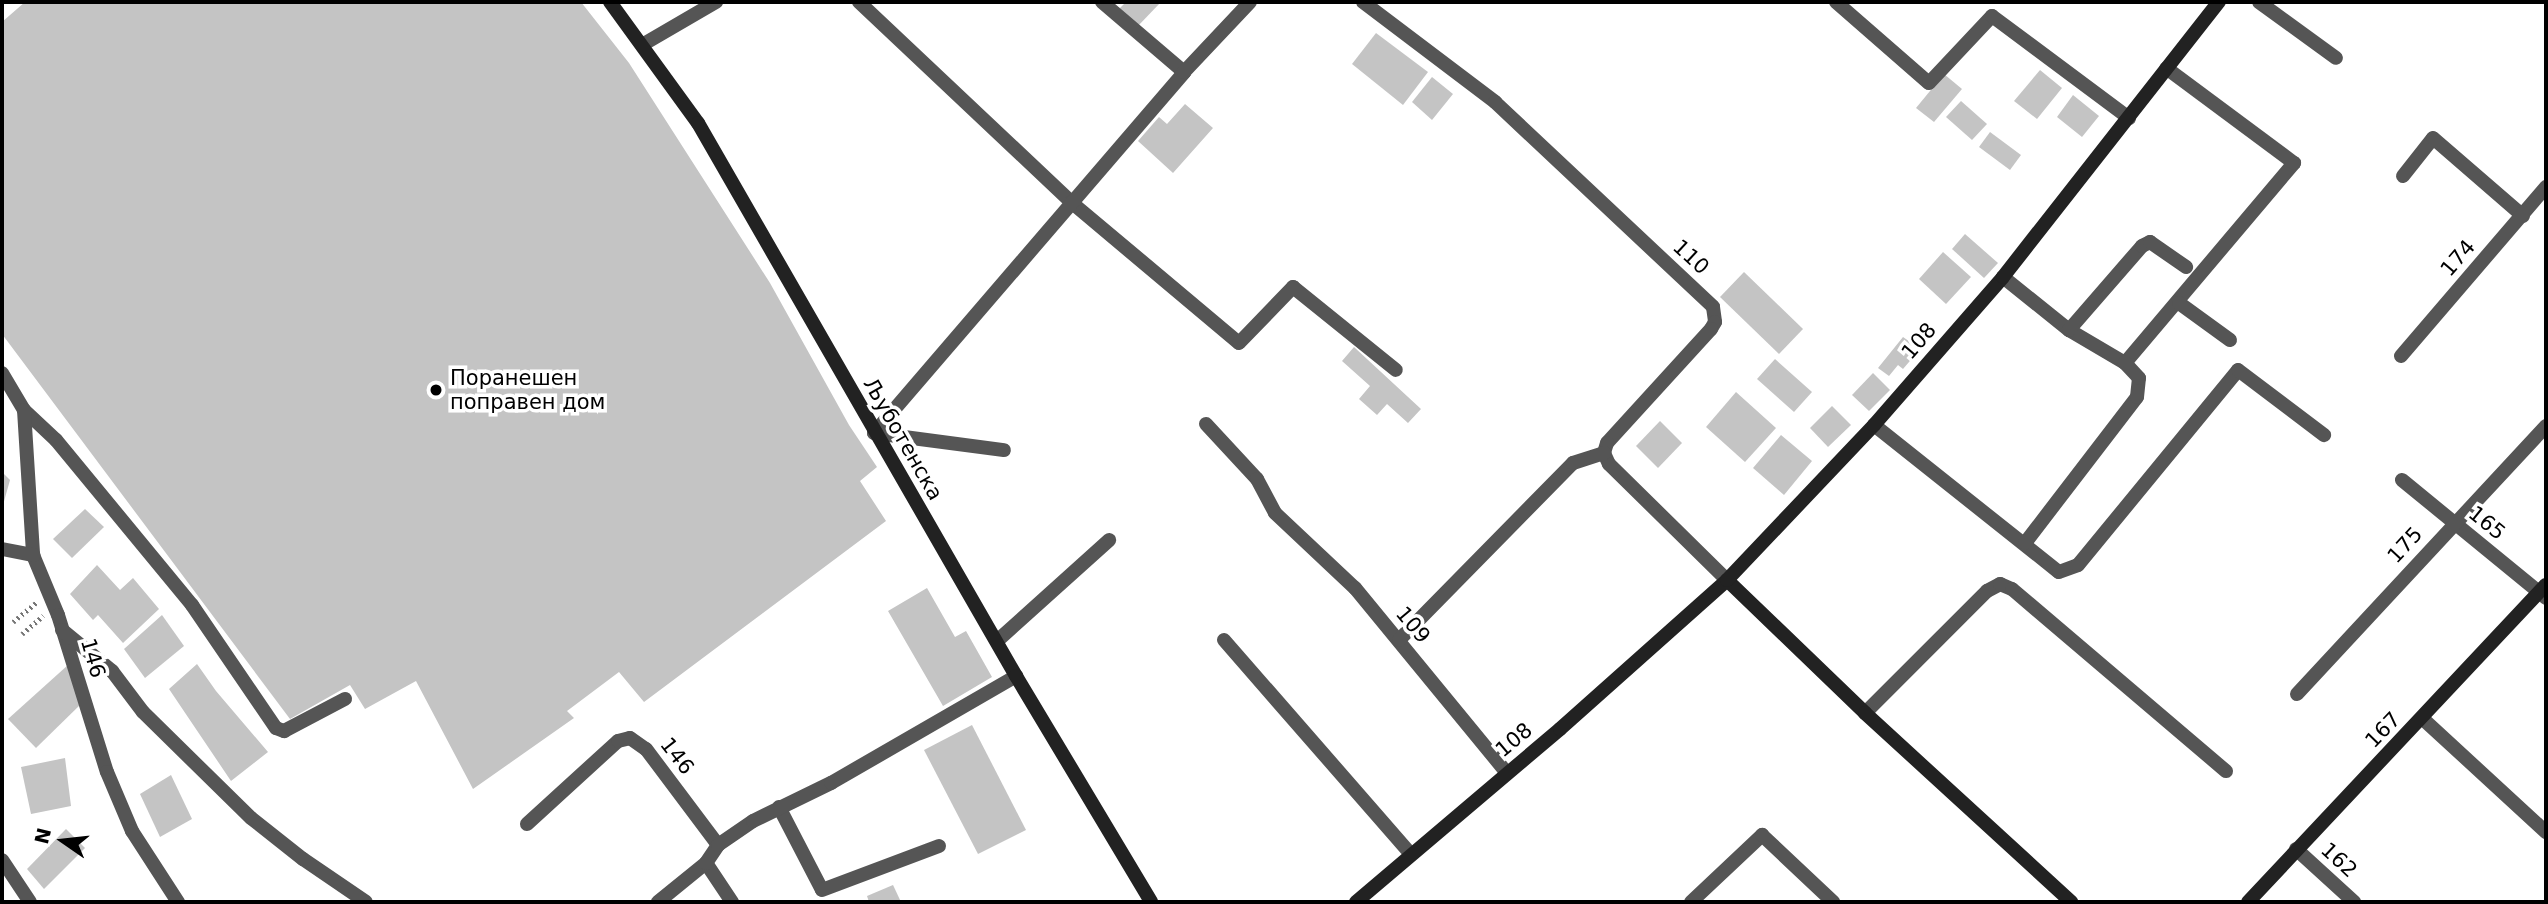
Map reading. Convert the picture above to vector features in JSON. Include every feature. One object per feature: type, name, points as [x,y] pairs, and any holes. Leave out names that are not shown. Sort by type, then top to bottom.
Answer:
[{"type":"street","name":"Љуботенска","points":[[610,2],[698,123],[874,433],[1151,902]]},
{"type":"street","points":[[642,46],[716,2]]},
{"type":"street","points":[[859,2],[1071,202],[1239,343],[1293,286],[1396,370]]},
{"type":"street","points":[[1102,2],[1184,72]]},
{"type":"street","points":[[874,433],[1184,72],[1250,2]]},
{"type":"street","name":"110","points":[[1363,2],[1495,102],[1713,307],[1715,322],[1711,329],[1607,443],[1604,453]]},
{"type":"street","points":[[1836,2],[1929,83],[1992,16],[2129,118]]},
{"type":"street","name":"108","points":[[1356,902],[1727,580],[1874,425],[2003,277],[2219,2]]},
{"type":"street","points":[[2259,2],[2336,58]]},
{"type":"street","points":[[2125,363],[2179,303],[2294,163],[2166,68]]},
{"type":"street","points":[[2403,176],[2433,138],[2524,216]]},
{"type":"street","name":"174","points":[[2401,356],[2524,216],[2546,187]]},
{"type":"street","points":[[2069,330],[2142,246],[2150,242],[2186,267]]},
{"type":"street","points":[[2003,277],[2069,330],[2125,363],[2139,378],[2137,397],[2025,543]]},
{"type":"street","points":[[2179,303],[2230,340]]},
{"type":"street","points":[[1874,425],[2059,572],[2078,565],[2238,370],[2324,435]]},
{"type":"street","name":"146","points":[[2,373],[24,410],[56,440],[192,605],[276,727],[284,731],[345,699]]},
{"type":"street","name":"146","points":[[24,410],[33,555],[62,629],[107,772],[132,831],[178,902]]},
{"type":"street","name":"109","points":[[1206,424],[1256,479],[1275,513],[1355,588],[1507,773]]},
{"type":"street","name":"175","points":[[2297,694],[2546,426]]},
{"type":"street","points":[[874,433],[1004,450]]},
{"type":"street","points":[[1399,640],[1573,463],[1604,453],[1609,464],[1865,713],[2071,902]]},
{"type":"street","name":"165","points":[[2402,480],[2544,592]]},
{"type":"street","points":[[997,641],[1109,540]]},
{"type":"street","points":[[2,549],[33,555]]},
{"type":"street","points":[[1865,713],[1987,591],[2000,584],[2012,589],[2226,771]]},
{"type":"street","name":"167","points":[[2248,902],[2544,592]]},
{"type":"street","points":[[62,629],[112,671],[143,712],[251,818],[366,902]]},
{"type":"street","points":[[1224,640],[1410,853]]},
{"type":"street","points":[[659,902],[706,863],[718,845],[779,807],[831,783],[1016,677]]},
{"type":"street","points":[[2423,719],[2546,832]]},
{"type":"street","name":"146","points":[[527,824],[618,741],[630,738],[646,749],[718,845]]},
{"type":"street","points":[[779,807],[822,890],[939,846]]},
{"type":"street","points":[[1691,902],[1762,835],[1833,902]]},
{"type":"street","name":"162","points":[[2296,849],[2354,902]]},
{"type":"street","points":[[2,860],[30,902]]},
{"type":"street","points":[[706,863],[732,902]]},
{"type":"path","points":[[13,622],[44,595]]},
{"type":"path","points":[[22,634],[51,609]]},
{"type":"building","name":"Поранешен поправен дом","points":[[25,2],[581,2],[629,63],[770,283],[849,425],[877,467],[860,481],[886,521],[644,702],[619,672],[567,711],[574,718],[473,789],[416,681],[365,709],[350,685],[290,719],[2,334],[2,22]]},
{"type":"building","points":[[1126,2],[1161,2],[1137,27],[1119,9]]},
{"type":"building","points":[[1376,33],[1428,72],[1403,105],[1352,64]]},
{"type":"building","points":[[2040,70],[2062,88],[2037,119],[2014,101]]},
{"type":"building","points":[[1944,74],[1962,89],[1934,122],[1916,108]]},
{"type":"building","points":[[1432,77],[1453,94],[1432,120],[1412,102]]},
{"type":"building","points":[[2073,95],[2099,116],[2082,137],[2057,117]]},
{"type":"building","points":[[1961,101],[1987,124],[1972,140],[1946,117]]},
{"type":"building","points":[[1185,104],[1213,128],[1173,173],[1138,141],[1159,117],[1167,124]]},
{"type":"building","points":[[1990,132],[2021,155],[2010,170],[1979,147]]},
{"type":"building","points":[[1965,234],[1998,263],[1984,278],[1952,249]]},
{"type":"building","points":[[1943,252],[1971,277],[1946,304],[1919,279]]},
{"type":"building","points":[[1744,272],[1803,329],[1779,354],[1720,297]]},
{"type":"building","points":[[1903,337],[1913,344],[1908,350],[1915,355],[1903,369],[1898,365],[1889,376],[1878,368]]},
{"type":"building","points":[[1354,347],[1421,409],[1408,423],[1387,404],[1377,415],[1359,399],[1370,386],[1342,361]]},
{"type":"building","points":[[1775,359],[1812,392],[1794,412],[1757,379]]},
{"type":"building","points":[[1873,373],[1890,390],[1869,411],[1852,395]]},
{"type":"building","points":[[1736,392],[1776,428],[1745,462],[1706,427]]},
{"type":"building","points":[[1832,406],[1851,425],[1828,447],[1810,428]]},
{"type":"building","points":[[1660,421],[1682,443],[1658,468],[1636,446]]},
{"type":"building","points":[[1781,435],[1812,461],[1784,495],[1753,468]]},
{"type":"building","points":[[2,472],[10,480],[3,505],[2,505]]},
{"type":"building","points":[[85,509],[104,527],[72,558],[53,539]]},
{"type":"building","points":[[97,565],[120,590],[133,578],[159,609],[123,643],[98,615],[93,620],[70,594]]},
{"type":"building","points":[[927,588],[955,637],[966,631],[992,677],[943,706],[888,611]]},
{"type":"building","points":[[162,615],[184,646],[145,678],[124,649]]},
{"type":"building","points":[[197,664],[216,691],[268,752],[231,781],[169,689]]},
{"type":"building","points":[[68,665],[82,703],[36,748],[8,719]]},
{"type":"building","points":[[972,725],[1026,830],[978,854],[924,750]]},
{"type":"building","points":[[65,758],[71,806],[31,814],[21,767]]},
{"type":"building","points":[[171,775],[192,819],[160,837],[140,794]]},
{"type":"building","points":[[66,829],[85,848],[44,889],[27,869]]},
{"type":"building","points":[[893,885],[901,902],[869,902],[867,896]]},
{"type":"place","name":"Поранешен поправен дом","points":[[436,390]]}]
